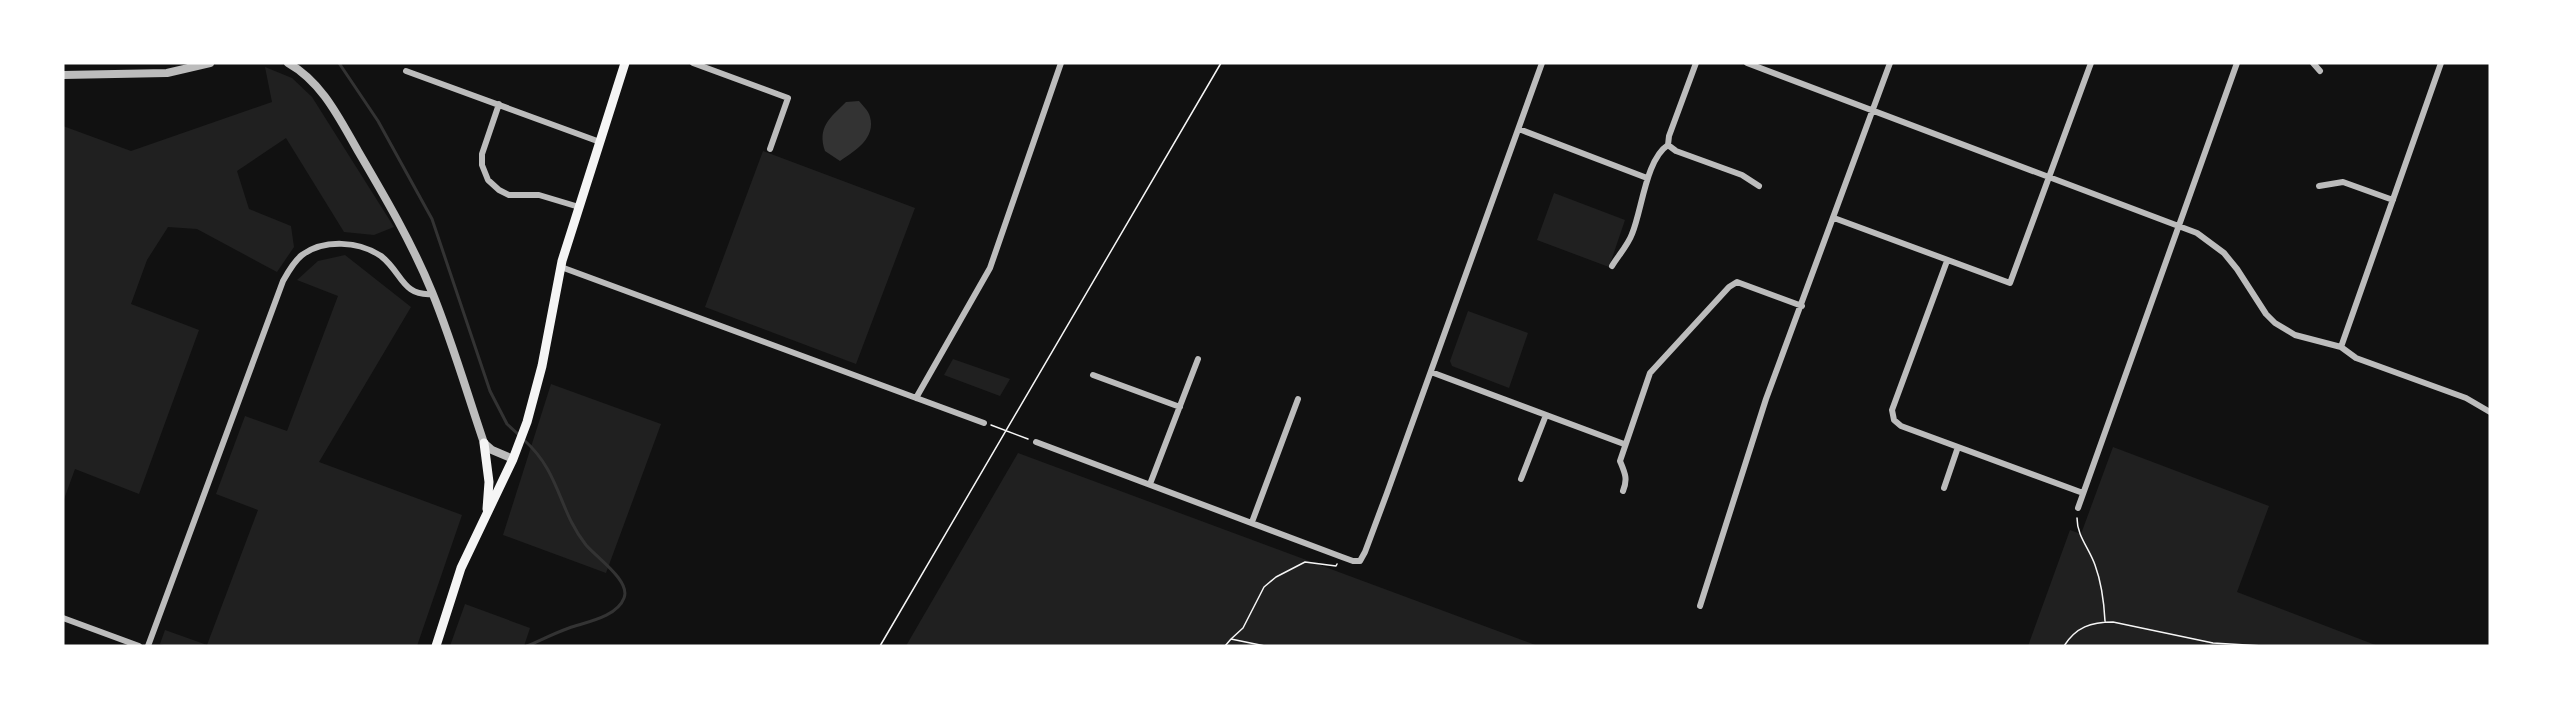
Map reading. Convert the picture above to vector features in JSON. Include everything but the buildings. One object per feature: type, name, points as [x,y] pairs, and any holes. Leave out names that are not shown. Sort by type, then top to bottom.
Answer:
[{"type":"main road","points":[[436,646],[461,568],[515,455],[532,407],[561,267],[626,63]]},
{"type":"main road","points":[[484,443],[489,482],[487,515]]},
{"type":"street","points":[[63,75],[167,73],[210,63]]},
{"type":"street","points":[[288,63],[314,82],[329,101],[404,230],[433,294],[484,443],[492,450],[515,455]]},
{"type":"street","points":[[693,63],[788,98],[770,149]]},
{"type":"street","points":[[916,398],[990,268],[1061,63]]},
{"type":"street","points":[[1035,441],[1342,557],[1356,562],[1360,561],[1431,372],[1542,63]]},
{"type":"street","points":[[1612,266],[1632,235],[1646,191],[1647,178],[1659,153],[1668,145],[1669,136],[1696,63]]},
{"type":"street","points":[[1747,63],[2179,225],[2209,240],[2224,253],[2266,314],[2275,323],[2295,335],[2341,347],[2355,358],[2466,398],[2490,412]]},
{"type":"street","points":[[1700,606],[1763,408],[1890,63]]},
{"type":"street","points":[[1834,218],[2010,283],[2091,63]]},
{"type":"street","points":[[2078,508],[2238,63]]},
{"type":"street","points":[[2313,63],[2320,71]]},
{"type":"street","points":[[2341,347],[2441,63]]},
{"type":"street","points":[[406,71],[600,142]]},
{"type":"street","points":[[499,104],[482,154],[482,165],[488,180],[509,195],[539,195],[579,207]]},
{"type":"street","points":[[1519,129],[1647,178]]},
{"type":"street","points":[[1668,145],[1676,151],[1742,175],[1759,186]]},
{"type":"street","points":[[2319,186],[2343,182],[2393,200]]},
{"type":"street","points":[[148,646],[283,281],[303,254],[324,246],[348,244],[371,250],[389,264],[409,289],[421,295],[433,294]]},
{"type":"street","points":[[1947,261],[1893,407],[1893,418],[1901,426],[2082,493]]},
{"type":"street","points":[[561,267],[984,423]]},
{"type":"street","points":[[1623,491],[1627,483],[1626,474],[1620,462],[1624,444],[1650,373],[1729,287],[1737,282],[1802,306]]},
{"type":"street","points":[[1150,484],[1198,359]]},
{"type":"street","points":[[1431,372],[1624,444]]},
{"type":"street","points":[[1093,375],[1180,407]]},
{"type":"street","points":[[1252,522],[1298,399]]},
{"type":"street","points":[[1521,479],[1546,415]]},
{"type":"street","points":[[1944,488],[1958,447]]},
{"type":"street","points":[[63,618],[140,646]]},
{"type":"path","points":[[880,646],[1221,63]]},
{"type":"path","points":[[984,423],[1035,441]]},
{"type":"path","points":[[2078,508],[2078,530],[2099,577],[2105,622]]},
{"type":"path","points":[[1225,646],[1243,628],[1264,587],[1276,577],[1305,562],[1336,566],[1342,557]]},
{"type":"path","points":[[2064,646],[2078,629],[2097,622],[2213,643],[2263,646]]},
{"type":"path","points":[[1231,639],[1265,646]]},
{"type":"shaded area","points":[[265,67],[292,78],[312,97],[394,227],[374,235],[344,232],[286,138],[237,171],[249,209],[291,226],[294,247],[277,272],[197,229],[168,227],[147,260],[131,304],[199,330],[139,494],[75,469],[63,502],[63,126],[131,151],[272,102]]},
{"type":"shaded area","points":[[859,101],[869,115],[870,131],[863,143],[840,161],[825,151],[824,129],[830,118],[846,102]]},
{"type":"shaded area","points":[[763,151],[915,208],[856,364],[705,307]]},
{"type":"shaded area","points":[[1554,193],[1625,220],[1609,267],[1537,240]]},
{"type":"shaded area","points":[[345,255],[411,307],[319,462],[462,515],[417,646],[167,646],[160,644],[165,630],[207,645],[258,510],[216,494],[245,416],[287,431],[338,296],[297,280],[318,261]]},
{"type":"shaded area","points":[[1468,311],[1528,333],[1509,388],[1452,366],[1450,361]]},
{"type":"shaded area","points":[[953,359],[1010,379],[1000,396],[944,375]]},
{"type":"shaded area","points":[[551,384],[661,424],[606,573],[503,535]]},
{"type":"shaded area","points":[[2113,447],[2269,506],[2237,592],[2378,646],[2028,646],[2070,530],[2081,534]]},
{"type":"shaded area","points":[[1018,453],[1538,646],[906,646]]},
{"type":"shaded area","points":[[465,604],[530,628],[524,646],[450,646]]},
{"type":"waterway","points":[[339,63],[378,121],[432,219],[490,391],[507,424],[519,435]]},
{"type":"waterway","points":[[524,440],[545,465],[577,532],[586,545],[618,577],[625,591],[620,604],[608,614],[527,646]]}]
